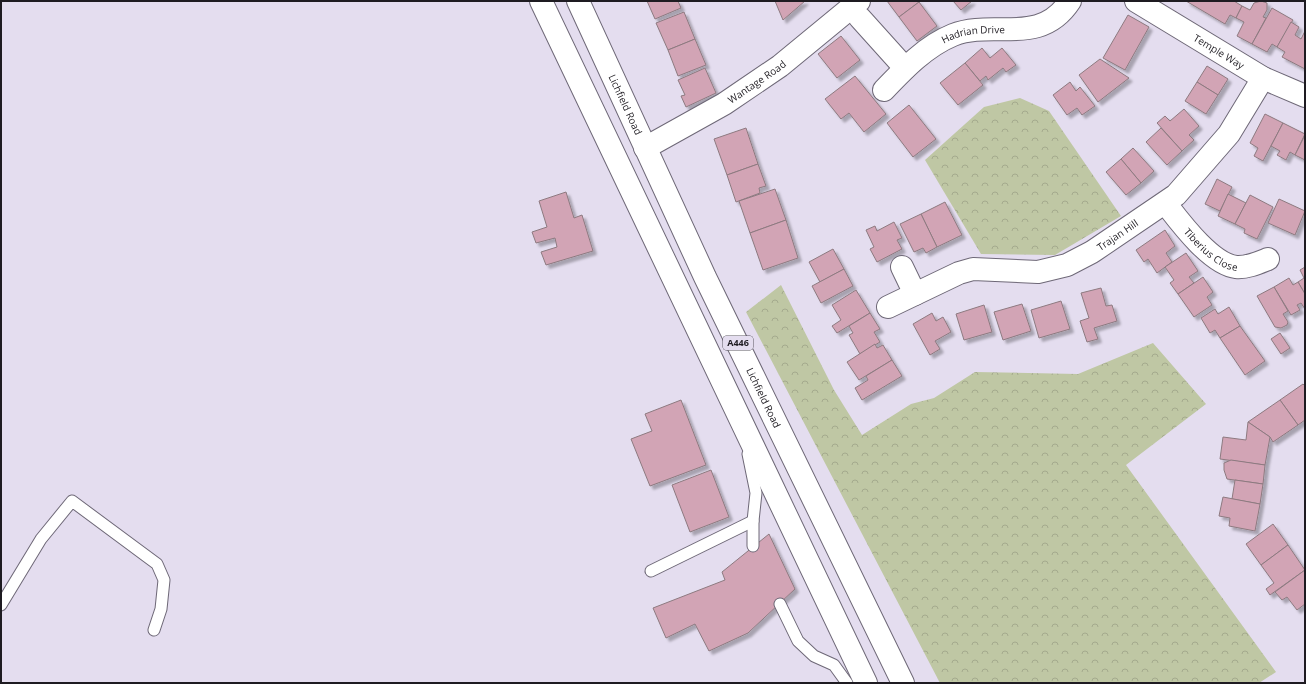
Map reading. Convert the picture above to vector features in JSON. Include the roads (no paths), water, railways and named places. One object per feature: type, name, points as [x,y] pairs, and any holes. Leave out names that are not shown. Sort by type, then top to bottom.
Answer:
[{"type":"main road","name":"A446","points":[[541,1],[866,683]]},
{"type":"main road","name":"Lichfield Road","points":[[578,1],[705,277],[903,683]]},
{"type":"main road","name":"Hadrian Drive","points":[[884,90],[905,68],[932,46],[953,35],[975,30],[1008,30],[1050,22],[1070,1]]},
{"type":"main road","name":"Temple Way","points":[[1136,1],[1263,78],[1305,96]]},
{"type":"main road","name":"Wantage Road","points":[[645,148],[724,104],[860,10]]},
{"type":"main road","points":[[860,10],[905,68]]},
{"type":"main road","name":"Trajan Hill","points":[[888,307],[959,273],[973,269],[1038,272],[1066,265],[1092,252],[1166,204],[1187,184],[1229,134],[1263,78]]},
{"type":"main road","name":"Tiberius Close","points":[[1166,204],[1197,242],[1217,259],[1235,267],[1251,265],[1268,259]]},
{"type":"main road","points":[[902,267],[915,294]]},
{"type":"lane","points":[[737,413],[750,459],[756,493],[753,521],[753,546]]},
{"type":"lane","points":[[1,605],[41,539],[72,501],[157,564],[164,580],[161,609],[154,630]]},
{"type":"lane","points":[[651,571],[753,521]]},
{"type":"lane","points":[[780,604],[798,641],[814,656],[834,665],[847,683]]}]
